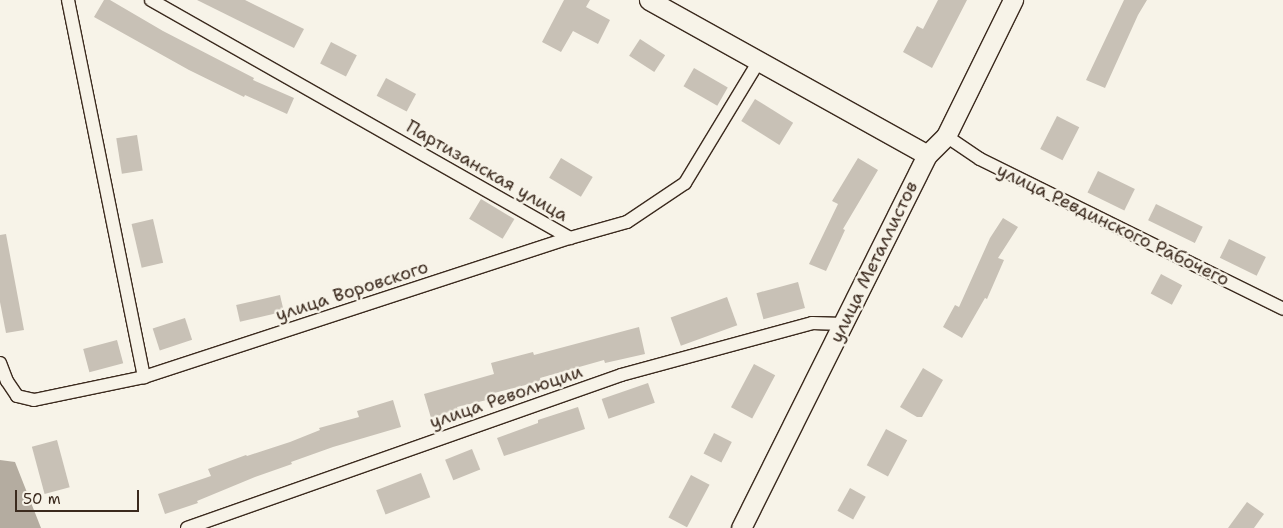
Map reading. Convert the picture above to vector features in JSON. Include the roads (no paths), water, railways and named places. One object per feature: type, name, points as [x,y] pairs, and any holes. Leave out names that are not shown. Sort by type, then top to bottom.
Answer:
[{"type":"street","points":[[68,0],[144,377]]},
{"type":"street","name":"Партизанская улица","points":[[151,0],[570,238],[627,222],[685,183],[759,61]]},
{"type":"street","points":[[649,0],[927,156]]},
{"type":"street","name":"улица Металлистов","points":[[741,528],[927,156],[946,136],[1013,0]]},
{"type":"street","name":"улица Ревдинского Рабочего","points":[[946,136],[980,159],[1283,309]]},
{"type":"street","name":"улица Воровского","points":[[0,364],[6,382],[18,396],[34,400],[144,377],[570,238]]},
{"type":"street","name":"улица Революции","points":[[187,528],[621,375],[812,322],[843,324]]}]
